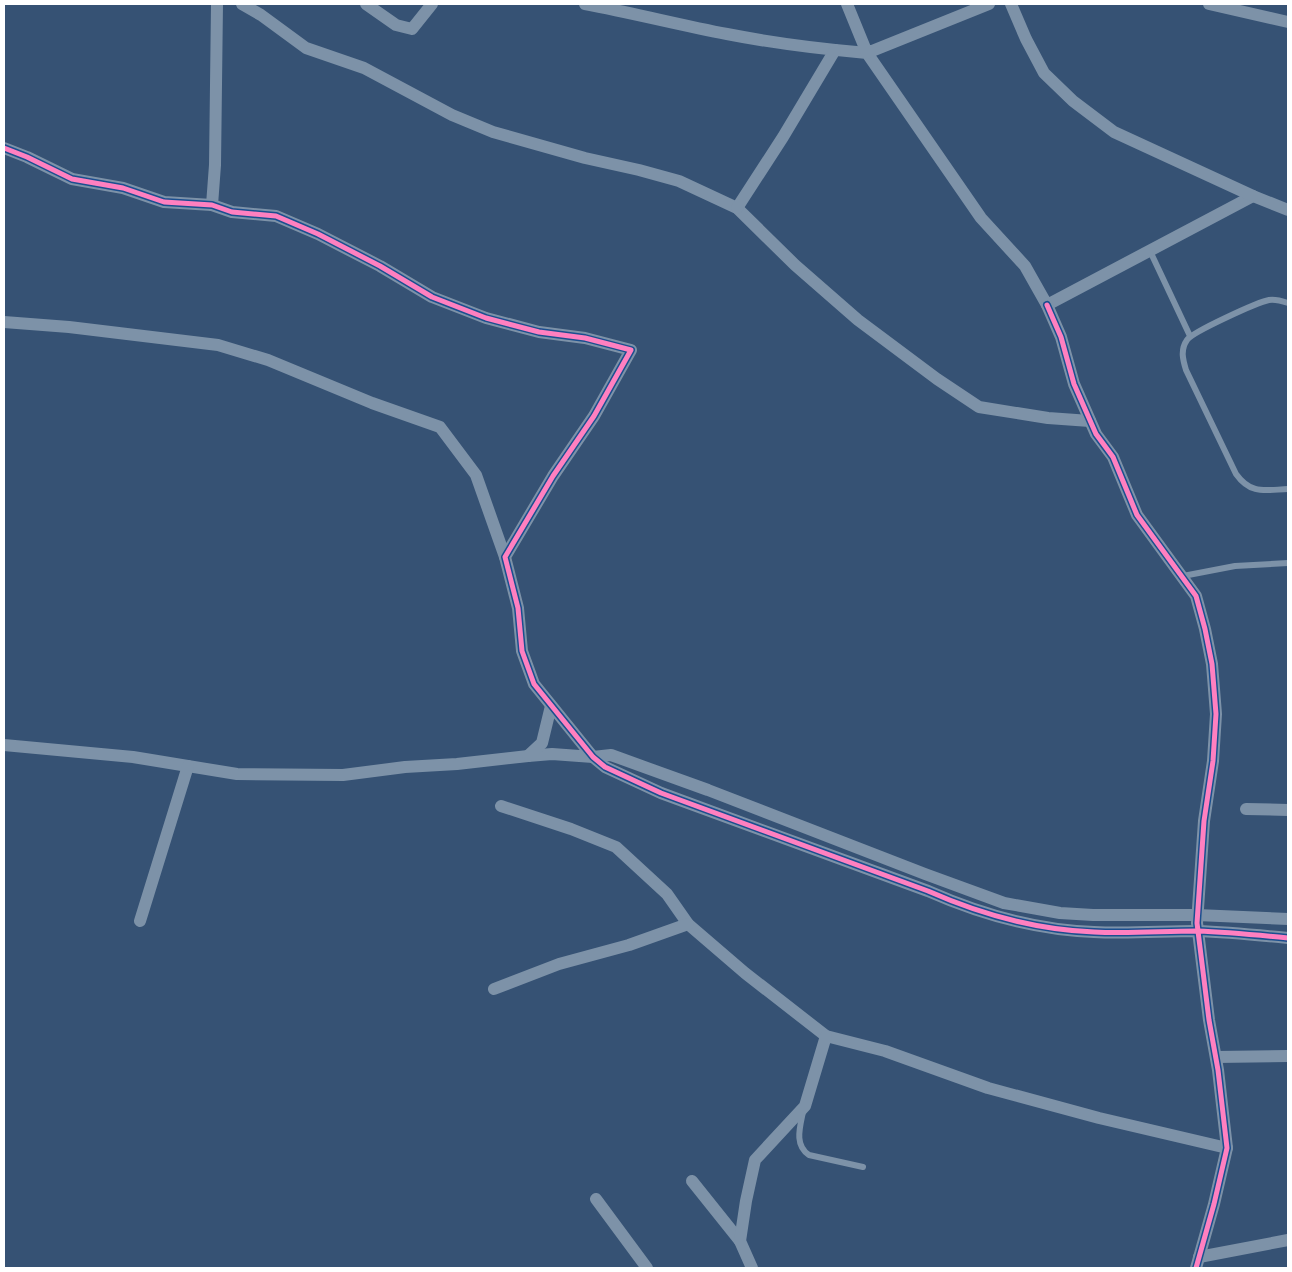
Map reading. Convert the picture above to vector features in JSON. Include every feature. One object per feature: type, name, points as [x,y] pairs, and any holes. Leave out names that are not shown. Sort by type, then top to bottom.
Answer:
[{"type":"street","points":[[242,4],[261,15],[306,48],[364,68],[443,110],[493,132],[584,158],[679,181],[737,208],[795,265],[858,320],[937,379],[979,407],[1048,418],[1090,421]]},
{"type":"street","points":[[366,4],[396,25],[412,29],[432,4]]},
{"type":"street","points":[[585,4],[607,6],[728,34],[867,53],[989,4]]},
{"type":"street","points":[[847,4],[867,53],[981,218],[1025,266],[1047,305],[1061,336],[1074,384],[1090,421],[1096,434],[1112,457],[1137,515],[1196,596],[1206,629],[1212,664],[1216,714],[1213,761],[1204,821],[1197,915],[1227,1148],[1198,1263],[1288,1240]]},
{"type":"street","points":[[1011,4],[1026,39],[1044,73],[1074,101],[1114,132],[1252,196],[1288,210]]},
{"type":"street","points":[[1210,4],[1288,22]]},
{"type":"street","points":[[212,205],[215,165],[216,6]]},
{"type":"street","points":[[737,208],[783,137],[835,50]]},
{"type":"street","points":[[4,148],[72,179],[123,188],[164,202],[212,205],[232,212],[276,216],[318,234],[380,266],[432,297],[486,318],[539,332],[585,338],[631,350],[594,416],[553,476],[505,557]]},
{"type":"street","points":[[1047,305],[1252,196]]},
{"type":"street","points":[[4,322],[69,327],[218,345],[268,360],[372,403],[440,427],[476,475],[505,557],[518,608],[522,651],[534,684],[593,757],[605,767],[661,792],[928,891],[962,906],[998,916],[1046,927],[1093,932],[1198,932],[1288,938]]},
{"type":"street","points":[[528,756],[542,743],[551,706]]},
{"type":"street","points":[[4,745],[133,757],[236,774],[343,775],[405,767],[457,764],[552,754],[593,757],[611,755],[717,793],[925,874],[1004,902],[1060,913],[1094,915],[1197,915],[1288,919]]},
{"type":"street","points":[[140,921],[188,766]]},
{"type":"street","points":[[501,806],[616,847],[667,894],[688,924],[745,973],[826,1036],[885,1051],[988,1088],[1099,1118],[1227,1148]]},
{"type":"street","points":[[1246,809],[1288,810]]},
{"type":"street","points":[[1093,932],[1094,915]]},
{"type":"street","points":[[494,989],[559,964],[629,945],[688,924]]},
{"type":"street","points":[[740,1241],[755,1160],[805,1106],[826,1036]]},
{"type":"street","points":[[1216,1057],[1288,1056]]},
{"type":"street","points":[[692,1181],[740,1241],[752,1268]]},
{"type":"street","points":[[596,1199],[648,1268]]},
{"type":"lane","points":[[1150,251],[1190,336]]},
{"type":"lane","points":[[1288,303],[1277,300],[1261,302],[1190,336],[1183,348],[1182,358],[1236,474],[1249,488],[1288,489]]},
{"type":"lane","points":[[1183,576],[1235,566],[1288,564]]},
{"type":"lane","points":[[805,1106],[798,1135],[803,1151],[809,1155],[863,1167]]},
{"type":"cycle path","points":[[4,148],[72,179],[123,188],[164,202],[212,205],[232,212],[276,216],[318,234],[380,266],[432,297],[486,318],[539,332],[585,338],[631,350],[594,416],[553,476],[505,557],[518,608],[522,651],[534,684],[593,757],[605,767],[661,793],[988,914],[1030,924],[1073,931],[1120,933],[1197,931],[1288,938]]},
{"type":"cycle path","points":[[1047,305],[1061,337],[1074,384],[1096,434],[1113,457],[1137,515],[1196,596],[1212,664],[1216,714],[1213,761],[1204,821],[1197,923],[1227,1148],[1196,1268]]}]
